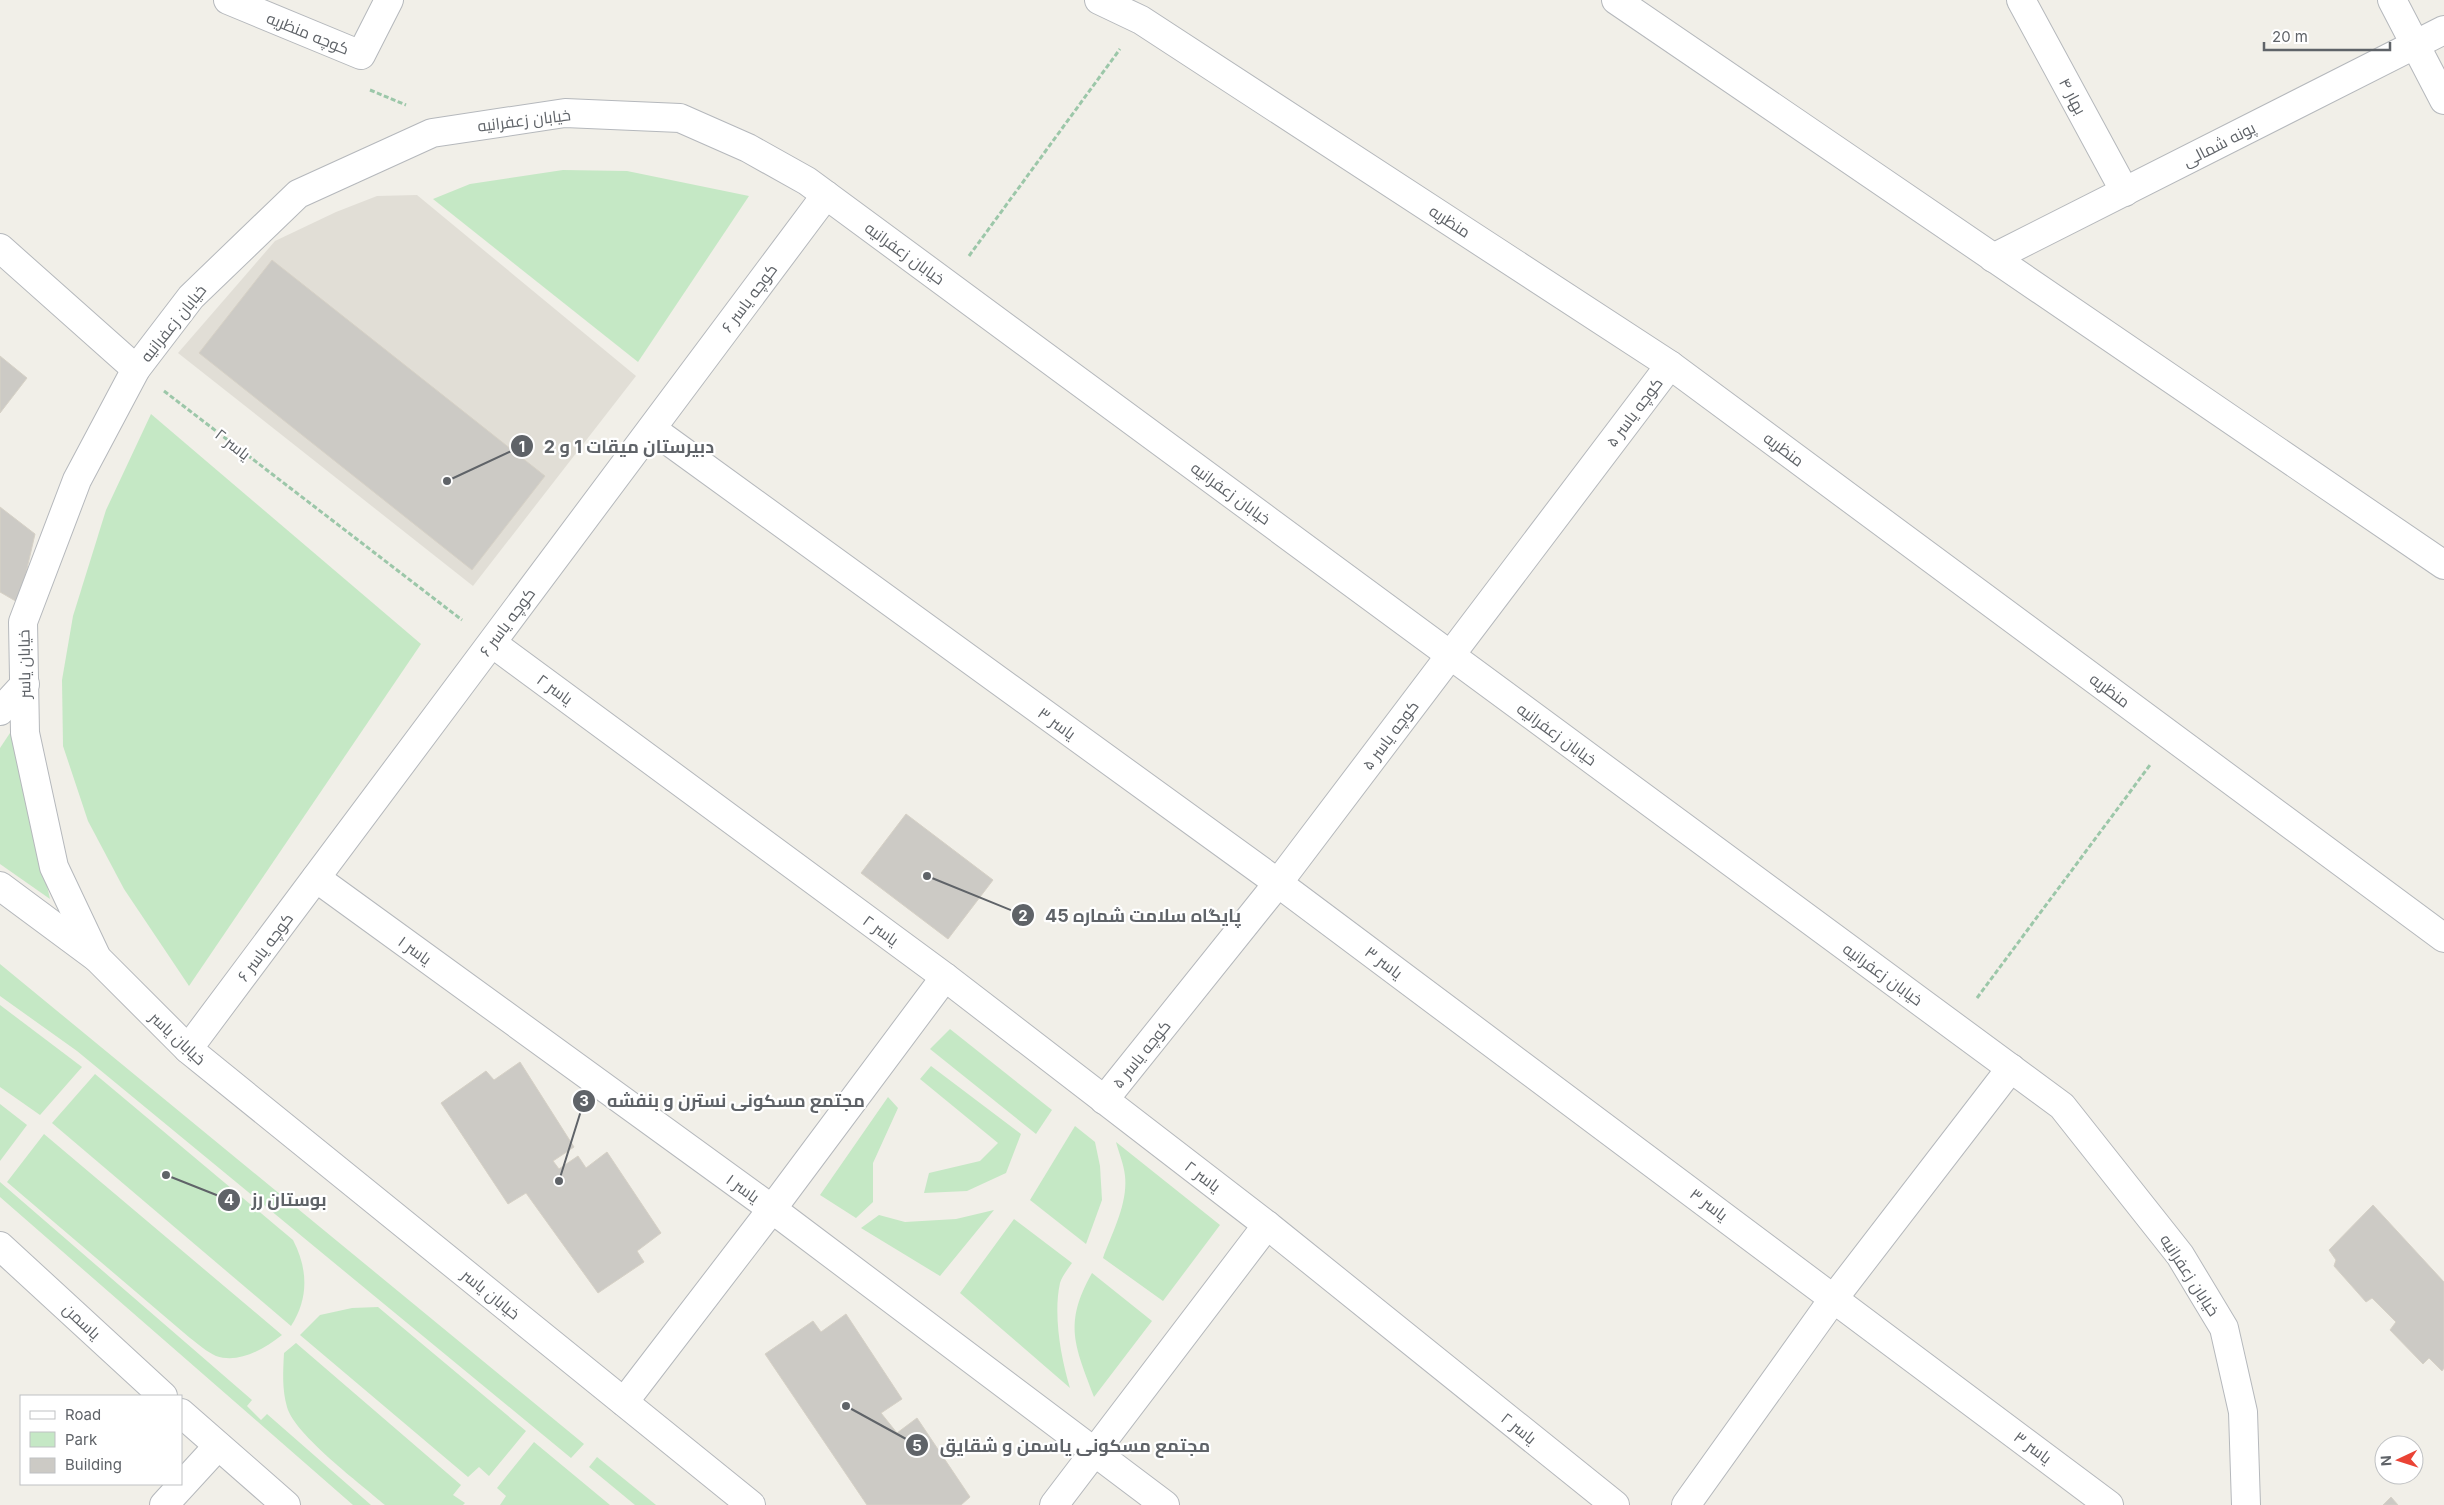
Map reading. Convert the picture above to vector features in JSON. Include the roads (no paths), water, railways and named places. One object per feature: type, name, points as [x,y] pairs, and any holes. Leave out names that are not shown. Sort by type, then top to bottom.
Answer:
[{"type":"street","name":"کوچه منظریه","points":[[228,0],[360,55],[389,0]]},
{"type":"street","name":"منظریه","points":[[1099,0],[1141,20],[1670,365],[2444,938]]},
{"type":"street","name":"بهار ۴","points":[[2021,0],[2125,192]]},
{"type":"street","points":[[2392,0],[2444,100]]},
{"type":"street","points":[[1618,1],[2444,565]]},
{"type":"street","name":"پونه شمالی","points":[[1993,258],[2444,30]]},
{"type":"street","name":"خیابان زعفرانیه","points":[[0,248],[136,369],[191,297],[298,194],[432,133],[565,113],[680,118],[748,148],[807,181],[2062,1106],[2180,1255],[2224,1328],[2243,1412],[2246,1505]]},
{"type":"street","name":"کوچه یاسر ۶","points":[[188,1049],[826,195]]},
{"type":"street","name":"کوچه یاسر ۵","points":[[1104,1100],[1278,883],[1670,365]]},
{"type":"street","name":"خیابان یاسر","points":[[136,369],[77,480],[23,622],[25,733],[54,867],[97,958],[188,1049],[751,1505]]},
{"type":"street","name":"یاسر ۳","points":[[652,429],[1278,883],[2110,1505]]},
{"type":"street","name":"یاسر ۲","points":[[492,643],[945,977],[1267,1225],[1615,1505]]},
{"type":"street","points":[[0,711],[25,684]]},
{"type":"street","name":"یاسر ۱","points":[[316,878],[772,1209],[1165,1505]]},
{"type":"street","points":[[0,886],[97,958]]},
{"type":"street","points":[[624,1402],[772,1209],[945,977]]},
{"type":"street","points":[[1686,1505],[1834,1298],[2011,1068]]},
{"type":"street","points":[[1054,1505],[1267,1225]]},
{"type":"street","name":"یاسمن","points":[[0,1246],[163,1395]]},
{"type":"street","points":[[182,1413],[286,1505]]},
{"type":"street","points":[[164,1505],[218,1446]]},
{"type":"place","name":"دبیرستان میقات 1 و 2","points":[[447,481]]},
{"type":"place","name":"پایگاه سلامت شماره 45","points":[[927,876]]},
{"type":"place","name":"بوستان رز","points":[[166,1175]]},
{"type":"place","name":"مجتمع مسکونی نسترن و بنفشه","points":[[559,1181]]},
{"type":"place","name":"مجتمع مسکونی یاسمن و شقایق","points":[[846,1406]]}]
